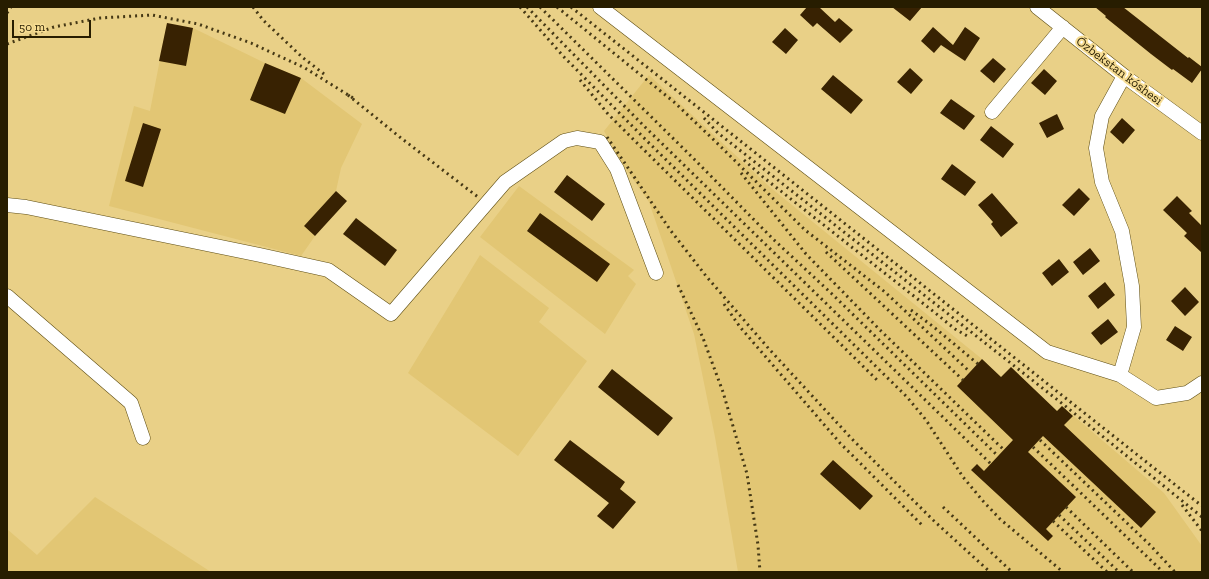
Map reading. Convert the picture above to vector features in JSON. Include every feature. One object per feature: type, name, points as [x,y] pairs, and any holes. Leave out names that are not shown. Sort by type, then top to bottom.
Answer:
[{"type":"street","points":[[600,7],[1047,352],[1120,375],[1156,398],[1186,393],[1202,383]]},
{"type":"street","name":"Ózbekstan kóshesi","points":[[1037,7],[1124,76],[1202,133]]},
{"type":"street","points":[[992,112],[1063,28]]},
{"type":"street","points":[[1120,375],[1134,327],[1132,286],[1122,231],[1102,182],[1096,148],[1102,116],[1124,76]]},
{"type":"street","points":[[7,205],[26,207],[229,248],[328,270],[391,314],[506,182],[564,141],[577,138],[600,142],[617,169],[656,273]]},
{"type":"street","points":[[7,296],[131,403],[143,438]]},
{"type":"shaded area","points":[[167,23],[193,28],[265,63],[301,78],[362,124],[341,168],[336,191],[304,226],[315,236],[301,256],[109,206],[134,106],[150,111]]},
{"type":"shaded area","points":[[649,75],[771,188],[982,359],[1001,377],[1011,367],[1057,411],[1062,406],[1164,493],[1202,546],[1202,572],[738,572],[715,437],[694,334],[649,202],[621,162],[604,131]]},
{"type":"shaded area","points":[[519,186],[634,270],[628,276],[636,284],[605,334],[480,237]]},
{"type":"shaded area","points":[[480,255],[549,308],[539,322],[587,361],[518,456],[408,373]]},
{"type":"shaded area","points":[[95,497],[211,572],[7,572],[7,529],[37,555]]},
{"type":"building","points":[[807,7],[819,7],[835,22],[839,18],[853,30],[840,43],[817,23],[813,27],[800,15]]},
{"type":"building","points":[[892,7],[922,7],[910,21]]},
{"type":"building","points":[[1095,7],[1123,7],[1188,58],[1189,57],[1202,67],[1202,69],[1192,83],[1151,54],[1105,17],[1106,16]]},
{"type":"building","points":[[167,23],[193,28],[186,66],[159,61]]},
{"type":"building","points":[[933,27],[953,45],[965,27],[980,38],[965,61],[941,45],[934,53],[921,41]]},
{"type":"building","points":[[785,28],[798,40],[786,54],[772,42]]},
{"type":"building","points":[[993,58],[1006,69],[994,83],[980,71]]},
{"type":"building","points":[[265,63],[301,78],[285,114],[250,100]]},
{"type":"building","points":[[910,68],[923,80],[911,94],[897,82]]},
{"type":"building","points":[[1044,69],[1057,81],[1045,95],[1031,83]]},
{"type":"building","points":[[833,75],[863,100],[851,114],[821,89]]},
{"type":"building","points":[[951,99],[975,116],[964,130],[940,113]]},
{"type":"building","points":[[1057,114],[1064,129],[1047,138],[1039,123]]},
{"type":"building","points":[[1122,118],[1135,130],[1123,144],[1110,132]]},
{"type":"building","points":[[143,123],[161,129],[143,187],[125,181]]},
{"type":"building","points":[[991,126],[1014,144],[1003,158],[980,140]]},
{"type":"building","points":[[952,164],[976,182],[965,196],[941,179]]},
{"type":"building","points":[[567,175],[605,204],[592,221],[554,192]]},
{"type":"building","points":[[1079,188],[1090,199],[1074,216],[1062,205]]},
{"type":"building","points":[[336,191],[347,201],[315,236],[304,226]]},
{"type":"building","points":[[992,193],[1018,223],[1001,237],[991,224],[993,222],[978,205]]},
{"type":"building","points":[[1177,196],[1192,211],[1189,213],[1202,226],[1202,253],[1184,236],[1187,233],[1163,210]]},
{"type":"building","points":[[540,213],[610,264],[597,282],[527,231]]},
{"type":"building","points":[[356,218],[397,250],[385,266],[343,234]]},
{"type":"building","points":[[1090,248],[1100,261],[1083,275],[1073,262]]},
{"type":"building","points":[[1059,259],[1069,272],[1052,286],[1042,273]]},
{"type":"building","points":[[1105,282],[1115,295],[1098,309],[1088,296]]},
{"type":"building","points":[[1185,287],[1199,302],[1185,316],[1171,301]]},
{"type":"building","points":[[1108,319],[1118,332],[1101,345],[1091,333]]},
{"type":"building","points":[[1175,326],[1192,337],[1183,351],[1166,340]]},
{"type":"building","points":[[982,359],[1001,377],[1011,367],[1057,411],[1062,406],[1073,416],[1064,425],[1156,512],[1141,528],[1043,436],[1028,452],[1076,497],[1046,529],[1053,536],[1048,541],[971,470],[977,464],[984,471],[1013,440],[957,386]]},
{"type":"building","points":[[612,369],[673,418],[658,436],[598,387]]},
{"type":"building","points":[[570,440],[625,482],[620,489],[636,502],[613,529],[597,516],[609,503],[554,460]]},
{"type":"building","points":[[833,460],[873,496],[860,510],[820,474]]},
{"type":"railway","points":[[7,13],[11,7]]},
{"type":"railway","points":[[253,7],[263,20],[302,57],[324,74]]},
{"type":"railway","points":[[520,7],[563,56],[647,141],[907,397],[926,420],[963,477],[983,501],[1000,519],[1063,572]]},
{"type":"railway","points":[[527,7],[645,127],[991,464]]},
{"type":"railway","points":[[540,7],[773,239],[831,293],[998,456]]},
{"type":"railway","points":[[557,7],[674,102],[805,230],[885,292],[970,372]]},
{"type":"railway","points":[[571,7],[1202,506]]},
{"type":"railway","points":[[7,44],[54,27],[100,18],[152,15],[198,24],[251,43],[305,68],[353,98]]},
{"type":"railway","points":[[580,80],[608,114],[879,382]]},
{"type":"railway","points":[[348,95],[478,197]]},
{"type":"railway","points":[[704,118],[718,133],[1064,405],[1202,517]]},
{"type":"railway","points":[[607,137],[671,231],[706,276],[769,349],[852,439],[933,520],[990,572]]},
{"type":"railway","points":[[744,160],[763,177],[955,329],[969,337]]},
{"type":"railway","points":[[741,173],[806,254],[880,330],[1004,450]]},
{"type":"railway","points":[[826,252],[963,380]]},
{"type":"railway","points":[[678,285],[703,338],[723,392],[747,474],[758,545],[760,572]]},
{"type":"railway","points":[[724,304],[740,327],[840,443],[922,525]]},
{"type":"railway","points":[[911,310],[978,364]]},
{"type":"railway","points":[[1040,440],[1150,545],[1175,572]]},
{"type":"railway","points":[[1033,447],[1163,572]]},
{"type":"railway","points":[[1182,505],[1202,531]]},
{"type":"railway","points":[[943,507],[1012,572]]},
{"type":"railway","points":[[1066,507],[1133,572]]},
{"type":"railway","points":[[1059,515],[1119,572]]},
{"type":"railway","points":[[1053,521],[1107,572]]}]
